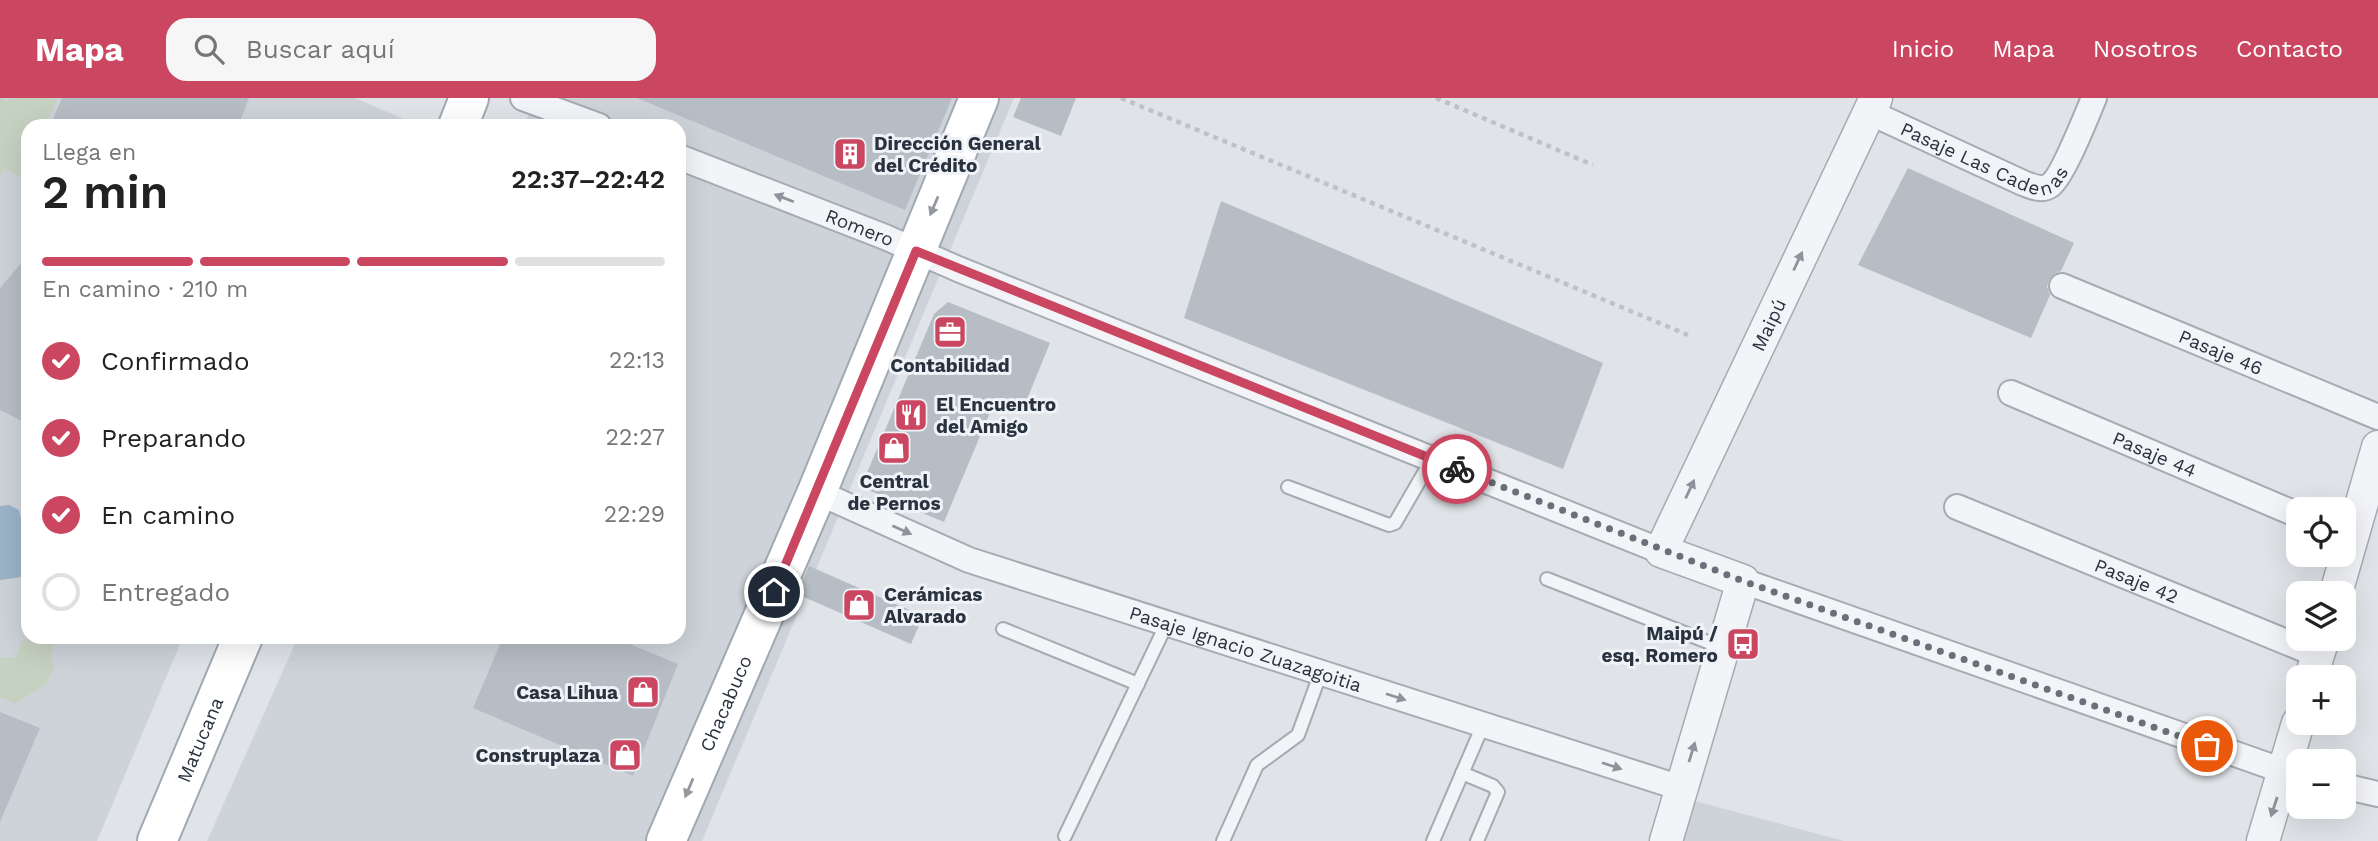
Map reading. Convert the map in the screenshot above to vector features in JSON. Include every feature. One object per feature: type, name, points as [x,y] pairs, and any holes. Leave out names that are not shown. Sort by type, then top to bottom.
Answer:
[{"type":"main road","points":[[461,119],[469,98]]},
{"type":"main road","name":"Chacabuco","points":[[666,841],[817,492],[979,98]]},
{"type":"main road","name":"Matucana","points":[[157,841],[240,644]]},
{"type":"street","points":[[523,98],[580,119]]},
{"type":"street","name":"Pasaje Las Cadenas","points":[[1872,105],[2023,183],[2043,188],[2050,186],[2059,174],[2094,98]]},
{"type":"street","name":"Maipú","points":[[1661,551],[1872,105]]},
{"type":"street","name":"Romero","points":[[686,160],[1661,551],[2286,773]]},
{"type":"street","name":"Pasaje 46","points":[[2062,286],[2378,417]]},
{"type":"street","name":"Pasaje 44","points":[[2011,393],[2286,510]]},
{"type":"street","points":[[2356,512],[2378,447]]},
{"type":"street","name":"Pasaje Ignacio Zuazagoitia","points":[[817,492],[969,560],[1681,789]]},
{"type":"street","name":"Pasaje 42","points":[[1957,507],[2318,657]]},
{"type":"street","points":[[1666,841],[1743,581]]},
{"type":"street","points":[[2263,841],[2286,787]]},
{"type":"street","points":[[2356,789],[2378,794]]},
{"type":"lane","points":[[1288,487],[1389,525],[1395,523],[1432,459]]},
{"type":"lane","points":[[1547,579],[1723,648]]},
{"type":"lane","points":[[1065,836],[1167,623]]},
{"type":"lane","points":[[1003,629],[1138,684]]},
{"type":"lane","points":[[1223,841],[1257,765],[1298,735],[1321,672]]},
{"type":"lane","points":[[1433,841],[1483,725]]},
{"type":"lane","points":[[1462,773],[1493,786],[1497,792],[1477,841]]},
{"type":"path","points":[[1121,98],[1688,335]]},
{"type":"path","points":[[1436,98],[1593,164]]},
{"type":"shaded area","points":[[0,98],[355,98],[404,119],[21,119],[21,644],[180,644],[97,841],[0,841]]},
{"type":"shaded area","points":[[537,98],[1014,98],[702,841],[207,841],[295,644],[686,644],[686,119],[526,119]]},
{"type":"shaded area","points":[[1691,800],[1844,841],[1680,841]]},
{"type":"green space","points":[[0,98],[8,101],[10,98],[58,98],[48,119],[21,119],[21,177],[4,169],[0,177]]},
{"type":"green space","points":[[21,643],[56,644],[51,658],[54,668],[46,684],[15,704],[0,697],[0,658],[16,657]]},
{"type":"water","points":[[9,505],[19,510],[21,577],[0,580],[0,506]]},
{"type":"building","points":[[62,98],[249,98],[241,119],[53,119]]},
{"type":"building","name":"Dirección General del Crédito","points":[[637,98],[952,98],[905,210]]},
{"type":"building","points":[[1021,98],[1076,98],[1061,136],[1013,117]]},
{"type":"building","points":[[1908,168],[2074,243],[2061,271],[2049,280],[2047,287],[2050,295],[2031,338],[1858,265]]},
{"type":"building","points":[[1221,201],[1603,363],[1563,469],[1184,318]]},
{"type":"building","points":[[21,263],[21,420],[0,410],[0,288]]},
{"type":"building","points":[[948,302],[1050,343],[1021,414],[994,403],[944,522],[861,487],[934,314]]},
{"type":"building","name":"Cerámicas Alvarado","points":[[809,566],[923,616],[911,644],[797,594]]},
{"type":"building","points":[[500,644],[630,644],[678,664],[633,776],[473,708]]},
{"type":"building","points":[[0,712],[40,728],[0,822]]},
{"type":"way so far","points":[[1457,469],[1661,551],[2207,746]]},
{"type":"place","name":"Dirección General del Crédito","points":[[850,154]]},
{"type":"place","name":"Contabilidad","points":[[950,332]]},
{"type":"place","name":"El Encuentro del Amigo","points":[[911,415]]},
{"type":"place","name":"Central de Pernos","points":[[894,448]]},
{"type":"place","name":"Cerámicas Alvarado","points":[[859,605]]},
{"type":"place","name":"Maipú / esq. Romero","points":[[1743,644]]},
{"type":"place","name":"Casa Lihua","points":[[643,692]]},
{"type":"place","name":"Construplaza","points":[[625,755]]},
{"type":"route","points":[[774,592],[916,251],[1457,469]]}]
